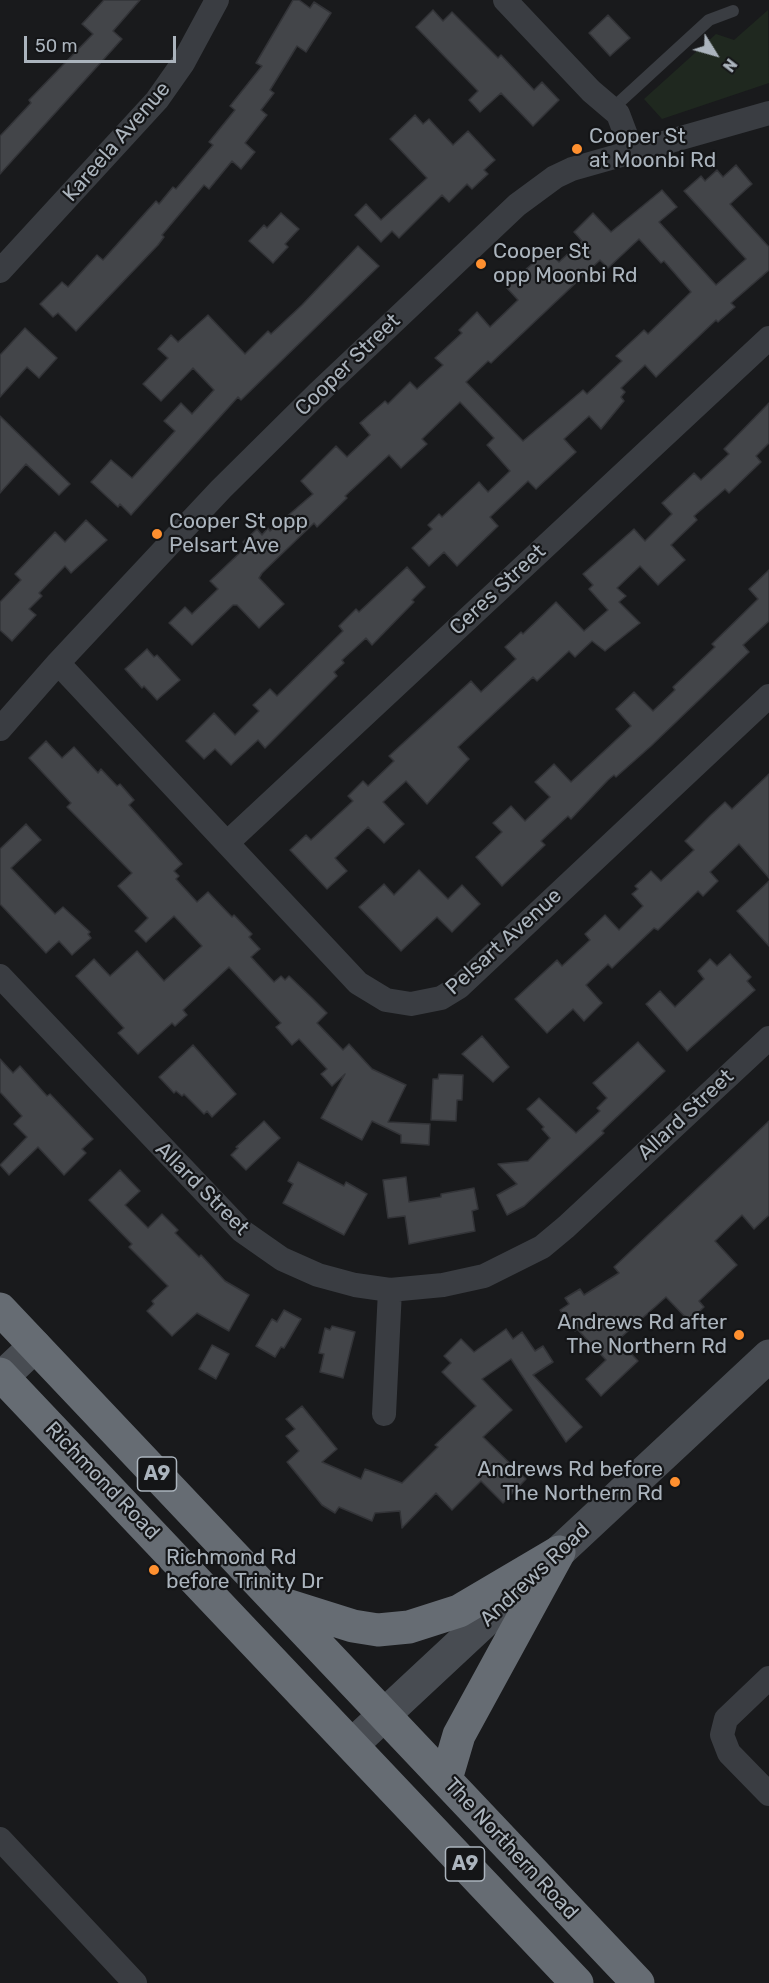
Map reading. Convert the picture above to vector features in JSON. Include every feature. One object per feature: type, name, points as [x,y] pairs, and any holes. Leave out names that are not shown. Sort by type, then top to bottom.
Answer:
[{"type":"highway","name":"Richmond Road","points":[[0,1309],[385,1714]]},
{"type":"highway","name":"Richmond Road","points":[[1,1377],[353,1744]]},
{"type":"highway","points":[[278,1603],[353,1626],[378,1630],[409,1627],[459,1611],[559,1552]]},
{"type":"highway","points":[[446,1779],[465,1724],[559,1552]]},
{"type":"highway","name":"The Northern Road","points":[[385,1714],[638,1983]]},
{"type":"highway","name":"The Northern Road","points":[[353,1744],[577,1983]]},
{"type":"main road","points":[[1,1377],[35,1346]]},
{"type":"main road","name":"Andrews Road","points":[[353,1744],[769,1356]]},
{"type":"street","name":"Kareela Avenue","points":[[0,271],[157,100],[183,63],[217,0]]},
{"type":"street","points":[[505,0],[591,92],[613,108],[621,119],[632,151]]},
{"type":"street","name":"Cooper Street","points":[[0,729],[58,663],[221,489],[317,394],[516,205],[564,173],[632,151],[769,113]]},
{"type":"street","name":"Ceres Street","points":[[227,843],[769,338]]},
{"type":"street","name":"Pelsart Avenue","points":[[58,663],[369,991],[403,1004],[432,1001],[459,987],[769,696]]},
{"type":"street","name":"Allard Street","points":[[0,976],[242,1231],[282,1259],[318,1275],[355,1285],[390,1290],[443,1285],[478,1278],[517,1262],[542,1246],[566,1227],[769,1038]]},
{"type":"street","points":[[384,1414],[390,1290]]},
{"type":"street","points":[[769,1678],[712,1735],[769,1794]]},
{"type":"street","points":[[0,1839],[135,1983]]},
{"type":"lane","points":[[613,108],[709,20],[733,11]]},
{"type":"shaded area","points":[[768,10],[769,83],[662,119],[644,99],[716,34],[734,40]]},
{"type":"building","points":[[104,0],[140,0],[113,31],[122,39],[0,174],[0,136],[31,103],[29,100],[93,34],[82,24]]},
{"type":"building","points":[[293,0],[299,0],[310,8],[314,2],[331,13],[306,52],[297,46],[270,90],[274,93],[261,110],[267,115],[245,143],[255,152],[241,169],[232,161],[209,189],[204,185],[162,235],[164,237],[158,245],[76,331],[58,313],[53,317],[40,304],[62,282],[68,287],[97,255],[103,260],[156,201],[159,204],[173,187],[176,189],[213,145],[209,142],[235,110],[230,106],[262,66],[256,63]]},
{"type":"building","points":[[433,10],[443,21],[452,12],[498,58],[501,55],[534,90],[542,82],[559,100],[533,126],[501,93],[480,112],[469,100],[478,91],[416,27]]},
{"type":"building","points":[[608,15],[630,38],[610,56],[589,33]]},
{"type":"building","points":[[415,115],[423,124],[429,119],[453,145],[468,131],[495,160],[484,170],[488,174],[472,189],[467,184],[449,202],[442,195],[399,238],[392,231],[381,242],[355,215],[366,204],[381,220],[427,178],[390,139]]},
{"type":"building","points":[[736,165],[752,184],[730,204],[769,247],[769,270],[731,303],[735,307],[718,322],[716,320],[656,377],[645,365],[621,388],[625,392],[621,397],[624,401],[601,429],[589,416],[564,439],[576,452],[536,489],[528,481],[490,517],[498,526],[457,566],[444,552],[429,566],[412,548],[432,529],[428,525],[439,514],[442,517],[479,482],[488,492],[510,471],[487,445],[494,438],[460,402],[422,439],[427,444],[401,468],[389,455],[345,496],[347,498],[317,527],[314,523],[262,573],[259,578],[284,604],[259,628],[237,605],[233,605],[192,645],[169,623],[185,607],[192,614],[218,589],[210,581],[247,546],[243,542],[257,529],[262,535],[268,528],[270,531],[313,494],[301,481],[336,446],[347,457],[370,435],[360,423],[385,401],[388,404],[410,382],[417,389],[443,365],[435,358],[462,333],[459,330],[477,312],[490,327],[518,300],[506,287],[548,250],[559,262],[582,241],[574,232],[593,213],[611,232],[662,190],[677,207],[659,222],[716,285],[746,259],[684,191],[701,176],[705,181],[717,170],[723,177]],"holes":[[[639,239],[661,263],[664,261],[691,292],[648,334],[644,330],[616,356],[622,361],[587,394],[583,390],[523,441],[466,382],[488,361],[491,363],[600,260],[608,268]]]},
{"type":"building","points":[[281,213],[299,229],[285,244],[288,247],[273,263],[249,241],[264,225],[267,228]]},
{"type":"building","points":[[358,246],[379,266],[241,400],[238,397],[131,515],[120,504],[118,507],[91,482],[111,460],[132,478],[175,431],[164,421],[181,403],[192,414],[214,390],[193,368],[161,401],[143,384],[168,358],[158,349],[171,335],[178,342],[208,315],[245,354],[268,331],[271,334],[302,305]]},
{"type":"building","points":[[25,328],[57,358],[39,378],[27,367],[0,397],[0,355]]},
{"type":"building","points":[[769,403],[769,443],[756,456],[761,462],[729,493],[725,489],[694,516],[697,520],[671,545],[685,560],[658,585],[640,566],[617,588],[626,596],[619,602],[640,623],[605,651],[592,641],[575,657],[569,651],[537,681],[533,677],[458,747],[469,759],[427,804],[406,781],[383,802],[404,824],[384,843],[368,827],[335,858],[347,871],[327,889],[290,850],[306,835],[311,840],[353,801],[348,796],[363,781],[368,786],[394,761],[389,756],[471,681],[481,692],[516,659],[505,647],[521,632],[523,634],[556,602],[584,631],[608,610],[589,589],[593,585],[583,574],[634,529],[645,541],[672,514],[662,503],[694,473],[701,480],[729,454],[724,449]]},
{"type":"building","points":[[0,416],[70,484],[59,495],[26,464],[0,493]]},
{"type":"building","points":[[86,520],[107,540],[71,573],[65,566],[39,593],[42,596],[29,609],[36,615],[12,641],[0,630],[0,602],[21,580],[15,574],[55,532],[65,542]]},
{"type":"building","points":[[407,567],[425,587],[412,600],[414,602],[372,645],[366,638],[342,660],[344,663],[334,672],[337,676],[265,748],[258,740],[231,765],[215,749],[204,759],[186,741],[214,713],[235,735],[259,711],[253,705],[270,689],[277,696],[343,631],[339,626],[356,609],[359,612]]},
{"type":"building","points":[[769,570],[769,621],[743,645],[749,652],[651,746],[616,777],[614,775],[608,780],[571,819],[568,816],[541,841],[545,845],[502,886],[476,857],[502,832],[493,823],[511,806],[525,821],[550,797],[535,782],[554,764],[571,782],[631,726],[616,709],[634,692],[653,711],[675,690],[673,687],[715,647],[712,644],[758,599],[749,589]]},
{"type":"building","points":[[147,649],[154,657],[157,655],[180,680],[157,700],[144,686],[142,688],[125,669]]},
{"type":"building","points":[[46,741],[62,758],[74,747],[98,773],[101,769],[117,786],[120,784],[134,800],[129,805],[182,864],[174,871],[179,876],[176,879],[197,902],[208,892],[232,917],[234,915],[252,934],[249,937],[260,949],[251,957],[274,982],[281,976],[285,980],[289,976],[327,1013],[317,1023],[343,1050],[349,1044],[372,1069],[406,1085],[388,1122],[430,1124],[429,1145],[401,1143],[401,1135],[372,1121],[362,1140],[321,1118],[345,1074],[332,1086],[321,1074],[327,1069],[299,1039],[292,1045],[276,1027],[281,1023],[229,967],[183,1010],[187,1015],[175,1026],[172,1023],[138,1054],[118,1033],[124,1028],[76,976],[94,959],[110,976],[137,951],[164,981],[202,946],[174,916],[146,942],[135,931],[148,918],[118,886],[132,873],[67,807],[71,803],[29,758]]},
{"type":"building","points":[[769,774],[769,878],[739,844],[710,872],[718,881],[703,896],[698,891],[658,930],[654,928],[612,968],[608,964],[586,985],[602,1003],[584,1021],[573,1009],[547,1033],[515,999],[557,960],[562,966],[590,940],[585,934],[605,915],[619,930],[643,906],[632,894],[638,889],[635,886],[651,871],[661,881],[694,850],[685,841],[711,815],[725,802],[732,809]]},
{"type":"building","points":[[26,824],[41,840],[11,868],[55,914],[63,907],[90,932],[88,934],[91,938],[72,955],[59,941],[46,953],[0,904],[0,849]]},
{"type":"building","points":[[419,870],[448,899],[462,885],[480,904],[452,932],[437,917],[401,951],[359,907],[384,884],[394,895]]},
{"type":"building","points":[[769,881],[769,946],[737,911]]},
{"type":"building","points":[[730,954],[751,977],[747,981],[755,990],[687,1051],[646,1004],[660,991],[675,1007],[704,979],[698,971],[710,959],[717,966]]},
{"type":"building","points":[[482,1036],[509,1067],[493,1082],[462,1054]]},
{"type":"building","points":[[638,1042],[665,1071],[602,1131],[604,1133],[524,1206],[507,1215],[497,1195],[517,1184],[498,1164],[528,1161],[550,1138],[542,1129],[544,1127],[527,1109],[539,1098],[576,1133],[600,1111],[597,1108],[607,1098],[593,1083]]},
{"type":"building","points":[[193,1045],[236,1094],[212,1117],[207,1111],[204,1114],[184,1094],[182,1096],[176,1091],[174,1093],[159,1077]]},
{"type":"building","points":[[0,1059],[13,1073],[20,1066],[47,1096],[50,1094],[93,1139],[82,1149],[86,1153],[64,1175],[38,1147],[9,1175],[0,1165],[27,1137],[14,1124],[22,1116],[0,1092]]},
{"type":"building","points":[[439,1074],[463,1075],[462,1100],[457,1100],[456,1121],[431,1120],[433,1079],[438,1079]]},
{"type":"building","points":[[264,1121],[280,1138],[246,1170],[231,1155],[238,1148],[236,1147]]},
{"type":"building","points":[[769,1121],[769,1215],[754,1229],[742,1215],[715,1241],[737,1265],[699,1301],[704,1307],[689,1321],[666,1297],[618,1340],[638,1361],[601,1396],[586,1379],[606,1360],[577,1329],[575,1331],[560,1310],[569,1304],[565,1298],[580,1289],[584,1295],[619,1273],[614,1267]]},
{"type":"building","points":[[298,1162],[344,1186],[346,1182],[367,1194],[344,1235],[283,1203],[293,1184],[288,1181]]},
{"type":"building","points":[[120,1170],[140,1191],[125,1205],[148,1228],[162,1214],[178,1230],[175,1233],[199,1257],[201,1255],[225,1281],[249,1295],[229,1331],[197,1313],[172,1336],[147,1311],[154,1304],[152,1301],[168,1286],[129,1247],[132,1244],[89,1200]]},
{"type":"building","points":[[406,1177],[409,1202],[441,1197],[441,1194],[474,1188],[478,1209],[472,1211],[475,1231],[409,1244],[405,1216],[388,1218],[383,1180]]},
{"type":"building","points":[[284,1310],[301,1319],[284,1348],[281,1347],[275,1357],[256,1346],[272,1319],[277,1322]]},
{"type":"building","points":[[332,1326],[355,1332],[343,1378],[320,1372],[324,1354],[319,1353],[325,1328],[330,1330]]},
{"type":"building","points":[[506,1329],[513,1339],[522,1332],[535,1351],[543,1346],[553,1362],[533,1375],[582,1427],[566,1442],[511,1359],[482,1379],[512,1410],[483,1437],[526,1479],[503,1503],[481,1481],[452,1510],[436,1493],[402,1528],[400,1511],[375,1513],[372,1521],[339,1507],[335,1513],[322,1505],[287,1462],[299,1451],[286,1436],[295,1429],[286,1419],[302,1406],[337,1449],[322,1462],[361,1479],[365,1469],[402,1483],[438,1447],[435,1445],[476,1406],[442,1372],[451,1363],[444,1356],[461,1339],[474,1352]]},
{"type":"building","points":[[212,1345],[229,1354],[216,1379],[199,1369]]},
{"type":"place","name":"Cooper St at Moonbi Rd","points":[[577,149]]},
{"type":"place","name":"Cooper St opp Moonbi Rd","points":[[481,264]]},
{"type":"place","name":"Cooper St opp Pelsart Ave","points":[[157,534]]},
{"type":"place","name":"Andrews Rd after The Northern Rd","points":[[739,1335]]},
{"type":"place","name":"Andrews Rd before The Northern Rd","points":[[675,1482]]},
{"type":"place","name":"Richmond Rd before Trinity Dr","points":[[154,1570]]}]
